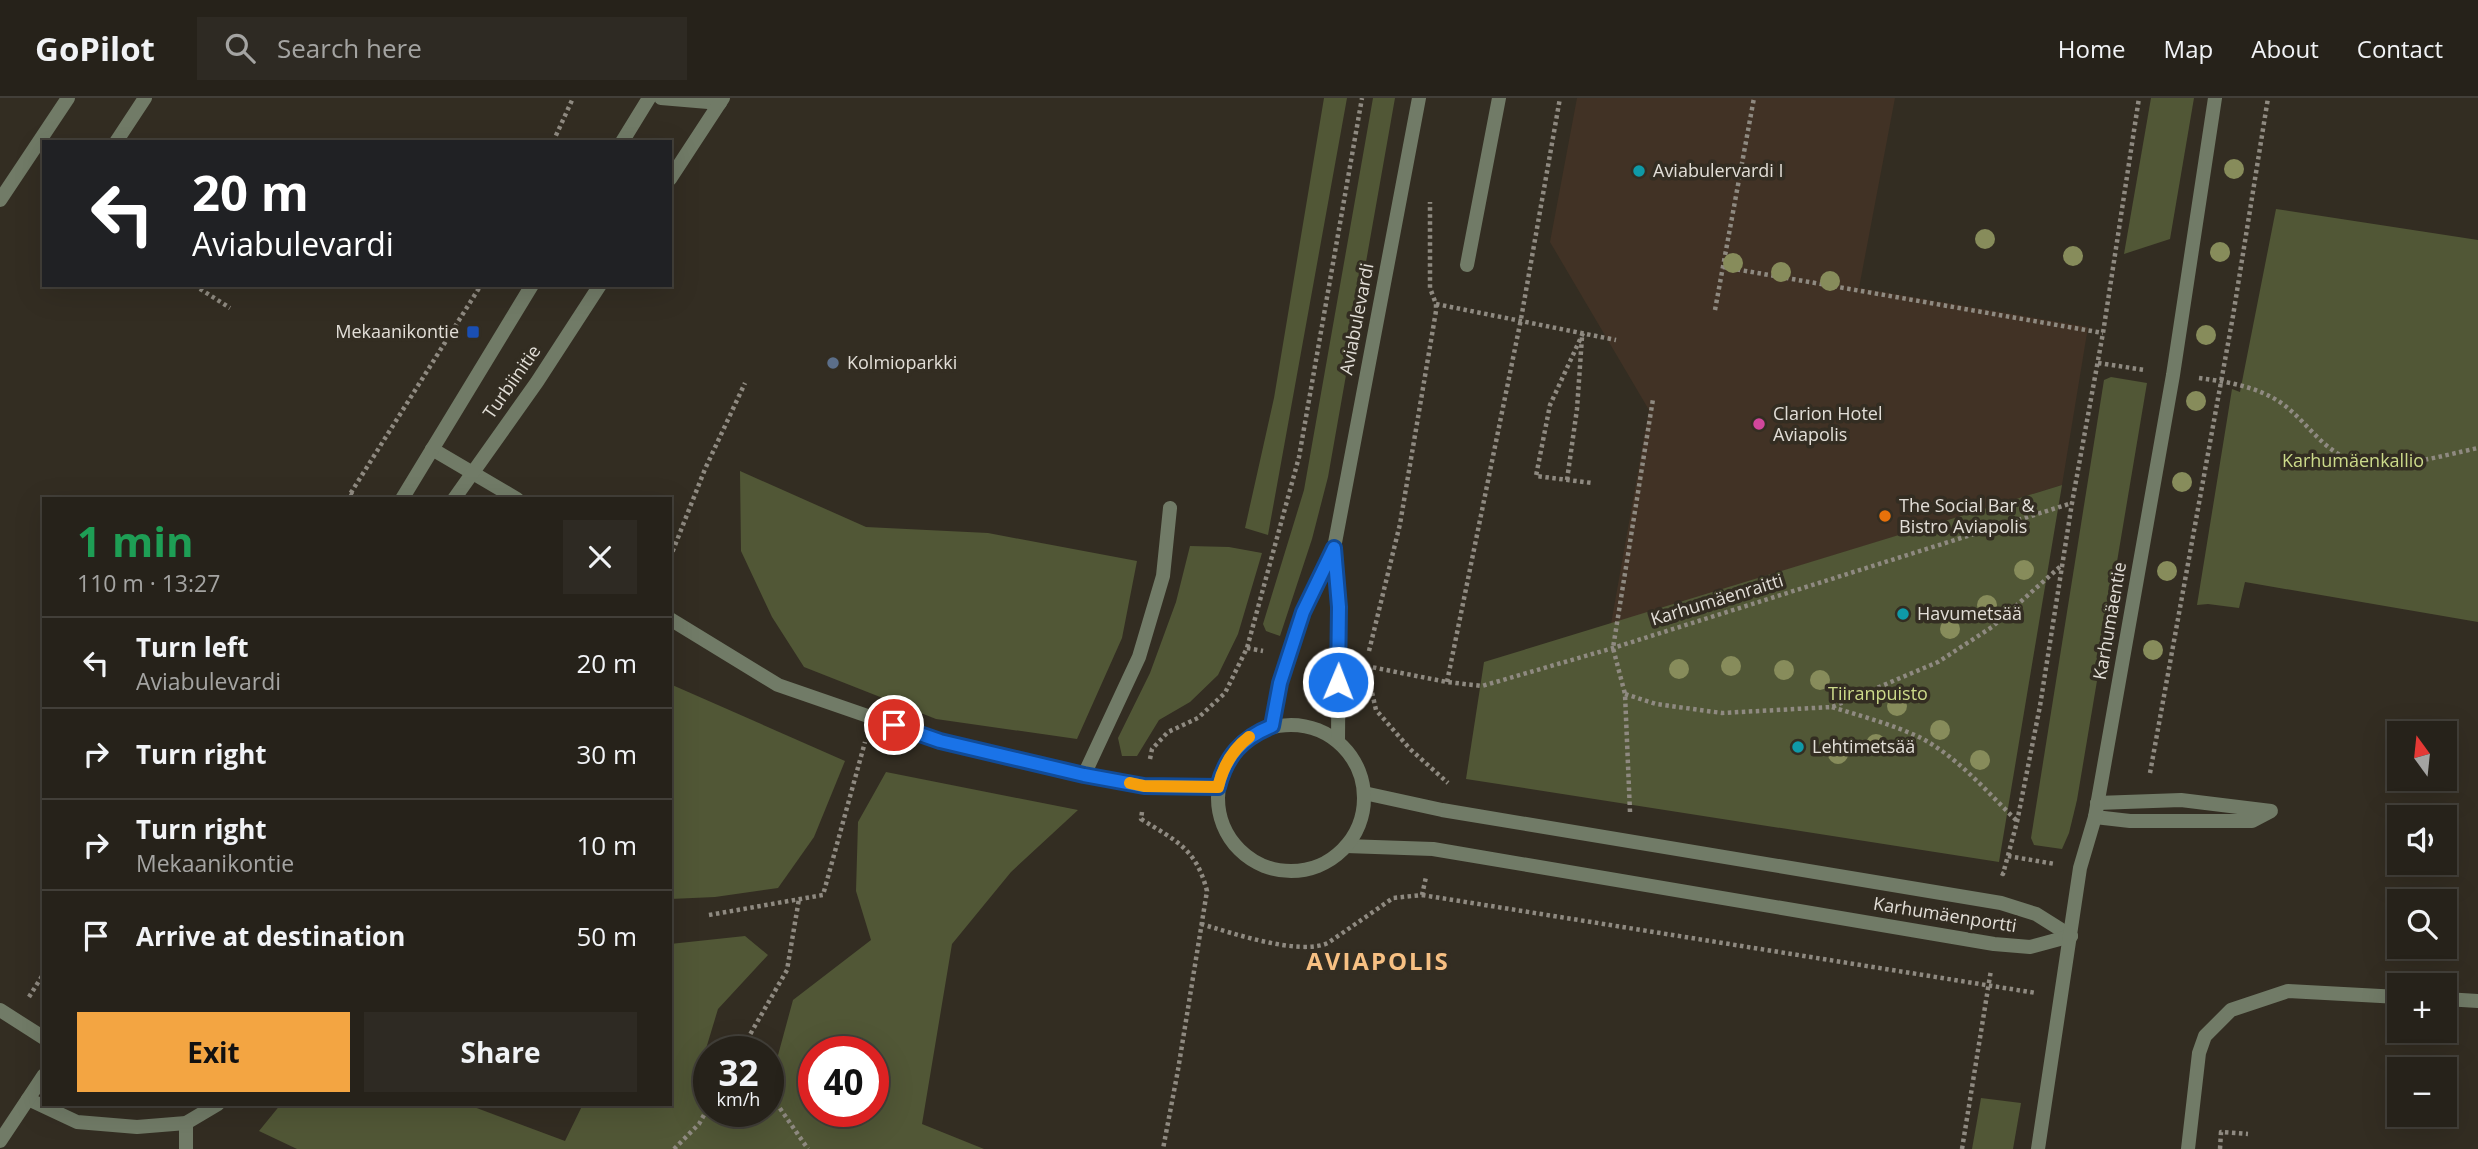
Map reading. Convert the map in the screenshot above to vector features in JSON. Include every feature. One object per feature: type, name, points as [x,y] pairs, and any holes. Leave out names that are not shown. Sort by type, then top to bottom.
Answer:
[{"type":"street","points":[[48,139],[68,98]]},
{"type":"street","points":[[117,140],[145,98]]},
{"type":"street","points":[[623,140],[649,98]]},
{"type":"street","points":[[661,98],[720,100]]},
{"type":"street","name":"Aviabulevardi","points":[[1272,726],[1280,683],[1303,612],[1334,548],[1419,98]]},
{"type":"street","points":[[1467,265],[1499,98]]},
{"type":"street","name":"Karhumäentie","points":[[2038,1149],[2080,868],[2096,810],[2173,375],[2214,98]]},
{"type":"street","points":[[672,176],[720,100]]},
{"type":"street","points":[[0,200],[42,147]]},
{"type":"street","name":"Turbiinitie","points":[[403,497],[531,287]]},
{"type":"street","name":"Turbiinitie","points":[[455,497],[537,382],[599,287]]},
{"type":"street","points":[[432,449],[514,497]]},
{"type":"street","points":[[1084,775],[1139,657],[1163,576],[1170,508]]},
{"type":"street","name":"Aviabulevardi","points":[[1334,548],[1339,607],[1338,741]]},
{"type":"street","points":[[672,619],[778,685],[940,741],[1084,775],[1144,786],[1218,787]]},
{"type":"street","points":[[1295,724],[1318,729],[1338,741],[1356,764],[1364,793],[1363,812],[1357,830],[1346,846],[1324,864],[1298,871],[1271,869],[1247,857],[1232,843],[1222,826],[1217,806],[1222,770],[1242,743],[1272,726],[1295,724]]},
{"type":"street","name":"Karhumäenportti","points":[[1364,793],[1442,810],[2001,903],[2036,914],[2071,936]]},
{"type":"street","points":[[2145,800],[2181,800],[2271,811],[2252,821],[2130,821],[2096,810],[2145,800]]},
{"type":"street","name":"Karhumäenportti","points":[[1346,846],[1433,849],[1994,944],[2030,947],[2071,936]]},
{"type":"street","points":[[2188,1149],[2199,1053],[2205,1036],[2231,1010],[2288,991],[2387,996]]},
{"type":"street","points":[[2457,1000],[2478,1001]]},
{"type":"street","points":[[0,1010],[42,1037]]},
{"type":"street","points":[[0,1141],[42,1078]]},
{"type":"street","points":[[28,1099],[42,1106]]},
{"type":"street","points":[[43,1106],[77,1122],[137,1127],[186,1123],[215,1106]]},
{"type":"street","points":[[186,1123],[186,1149]]},
{"type":"path","points":[[555,140],[573,98]]},
{"type":"path","points":[[1163,1149],[1207,891],[1201,870],[1183,846],[1141,819],[1144,786],[1152,749],[1168,732],[1198,718],[1225,693],[1247,648],[1299,457],[1362,98]]},
{"type":"path","points":[[1447,682],[1521,319],[1560,98]]},
{"type":"path","points":[[1715,310],[1754,98]]},
{"type":"path","points":[[1990,872],[2003,874],[2017,822],[2038,717],[2072,503],[2103,333],[2139,98]]},
{"type":"path","points":[[2145,800],[2233,316],[2268,98]]},
{"type":"path","points":[[1433,189],[1430,202],[1430,288],[1436,303],[1616,340]]},
{"type":"path","points":[[1723,267],[2103,333]]},
{"type":"path","points":[[197,287],[230,308]]},
{"type":"path","points":[[348,497],[480,287]]},
{"type":"path","name":"Karhumäenraitti","points":[[1436,303],[1400,524],[1365,666],[1482,686],[1613,648],[2072,503]]},
{"type":"path","points":[[1583,332],[1550,405],[1536,476],[1592,483]]},
{"type":"path","points":[[1567,480],[1577,409],[1583,332]]},
{"type":"path","points":[[2220,381],[2265,393],[2289,408],[2321,442],[2346,458],[2374,464],[2420,460],[2478,448]]},
{"type":"path","points":[[672,553],[705,469],[745,383]]},
{"type":"path","points":[[1630,812],[1625,694],[1613,648],[1653,399]]},
{"type":"path","points":[[350,493],[357,497]]},
{"type":"path","points":[[1832,707],[1938,662],[1992,627],[2063,565]]},
{"type":"path","points":[[1625,694],[1656,704],[1722,713],[1832,707],[1871,718],[1920,738],[1955,762],[2017,822]]},
{"type":"path","points":[[709,915],[824,895],[871,718]]},
{"type":"path","points":[[1448,781],[1461,783]]},
{"type":"path","points":[[1617,809],[1643,814]]},
{"type":"path","points":[[1422,895],[1988,986],[1962,1149]]},
{"type":"path","points":[[750,1036],[787,970],[799,899]]},
{"type":"path","points":[[784,1114],[808,1149]]},
{"type":"path","points":[[674,1149],[696,1127]]},
{"type":"path","points":[[2220,1149],[2221,1132],[2248,1134]]},
{"type":"shaded area","points":[[1577,98],[1895,98],[1859,288],[2088,327],[2062,485],[1611,624],[1649,410],[1550,242]]},
{"type":"green space","points":[[1324,98],[1347,98],[1268,535],[1245,528],[1274,398]]},
{"type":"green space","points":[[1373,98],[1395,98],[1328,477],[1312,539],[1280,636],[1266,631],[1263,624],[1304,490]]},
{"type":"green space","points":[[2151,98],[2194,98],[2170,239],[2124,254]]},
{"type":"green space","name":"Karhumäenkallio","points":[[2276,209],[2478,240],[2478,622],[2245,582],[2239,608],[2197,605],[2232,389],[2240,392]]},
{"type":"green space","points":[[2111,377],[2147,383],[2077,800],[2062,849],[2034,845],[2031,838],[2104,380]]},
{"type":"green space","points":[[740,471],[866,527],[988,533],[1137,561],[1122,638],[1077,739],[936,719],[804,667],[772,617],[741,551]]},
{"type":"green space","name":"Tiiranpuisto","points":[[2062,485],[1999,862],[1466,779],[1484,662]]},
{"type":"green space","points":[[1190,546],[1229,547],[1262,553],[1238,634],[1218,675],[1190,702],[1159,720],[1137,756],[1122,756],[1118,738],[1150,673],[1176,602]]},
{"type":"green space","points":[[672,685],[845,761],[814,837],[778,888],[715,897],[672,899]]},
{"type":"green space","points":[[886,772],[1078,810],[1011,872],[952,944],[922,1124],[984,1149],[297,1149],[259,1131],[279,1106],[471,1106],[565,1141],[582,1106],[672,1106],[672,944],[745,936],[768,955],[718,1009],[710,1036],[693,1036],[693,1127],[784,1127],[783,1036],[793,1000],[871,940],[856,891],[858,822]]},
{"type":"green space","points":[[1981,1098],[2021,1103],[2013,1149],[1972,1149]]},
{"type":"slow traffic","points":[[1130,783],[1144,786],[1218,787],[1222,770],[1230,756],[1249,737]]},
{"type":"place","name":"Aviabulervardi I","points":[[1639,171]]},
{"type":"place","name":"Mekaanikontie","points":[[473,332]]},
{"type":"place","name":"Kolmioparkki","points":[[833,363]]},
{"type":"place","name":"Clarion Hotel Aviapolis","points":[[1759,424]]},
{"type":"place","name":"The Social Bar & Bistro Aviapolis","points":[[1885,516]]},
{"type":"place","name":"Havumetsää","points":[[1903,614]]},
{"type":"place","name":"Lehtimetsää","points":[[1798,747]]},
{"type":"district","name":"AVIAPOLIS","points":[[1378,962]]},
{"type":"route","points":[[894,725],[940,741],[1084,775],[1144,786],[1218,787],[1222,770],[1230,756],[1256,733],[1272,726],[1280,683],[1303,612],[1334,548],[1339,607],[1338,682]]}]
